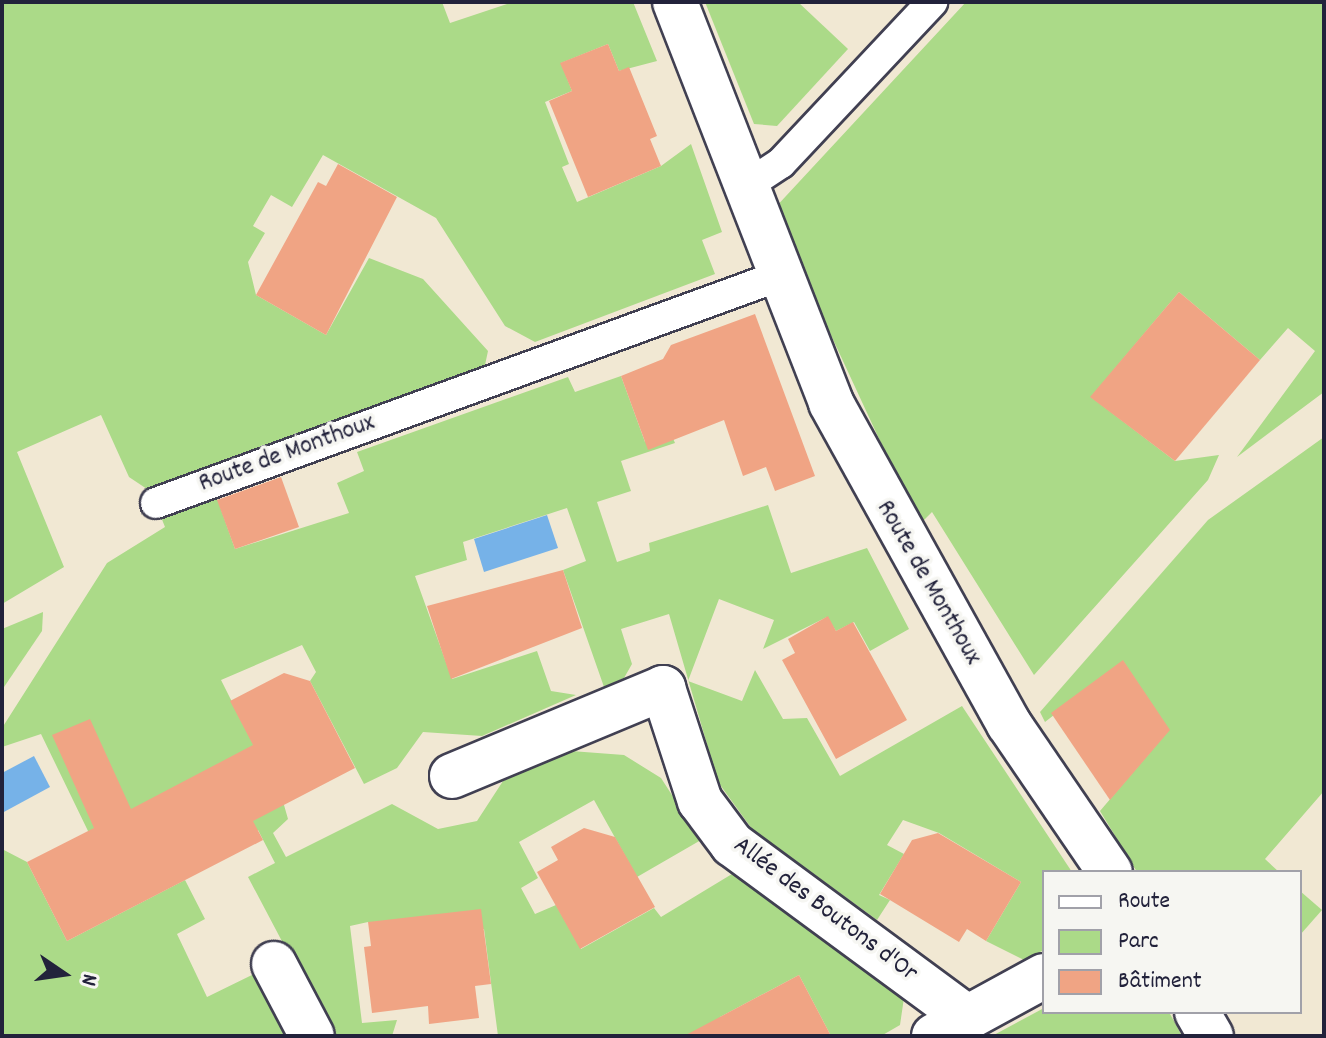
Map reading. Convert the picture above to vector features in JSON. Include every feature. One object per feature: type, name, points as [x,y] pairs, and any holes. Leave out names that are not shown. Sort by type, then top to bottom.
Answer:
[{"type":"street","name":"Route de Monthoux","points":[[675,2],[743,188],[779,276],[896,532],[1009,724],[1109,870]]},
{"type":"street","name":"Allée des Boutons d'Or","points":[[452,776],[663,688],[700,801],[732,844],[951,1027],[1042,977]]},
{"type":"street","points":[[274,964],[312,1036]]},
{"type":"street","points":[[1198,1014],[1211,1036]]},
{"type":"lane","points":[[743,188],[781,163],[932,2]]},
{"type":"lane","name":"Route de Monthoux","points":[[156,503],[779,276]]},
{"type":"green space","points":[[2,2],[442,2],[450,23],[513,2],[633,2],[657,61],[619,71],[608,44],[561,63],[572,91],[545,102],[569,164],[562,167],[577,202],[661,166],[691,144],[722,232],[702,240],[715,274],[535,342],[505,326],[436,218],[323,155],[292,207],[271,195],[253,226],[265,233],[248,262],[256,295],[326,335],[369,258],[423,279],[488,351],[485,365],[150,491],[129,477],[101,415],[17,452],[64,567],[2,604]]},
{"type":"green space","points":[[705,2],[798,2],[848,49],[777,126],[754,124]]},
{"type":"green space","points":[[966,2],[1324,2],[1324,392],[1237,457],[1315,351],[1288,328],[1260,360],[1179,292],[1091,397],[1175,461],[1219,455],[1208,480],[1034,675],[932,512],[919,525],[773,210]]},
{"type":"green space","points":[[621,376],[645,442],[671,434],[675,443],[621,461],[631,491],[597,502],[617,562],[650,551],[649,543],[768,505],[791,573],[867,548],[909,629],[870,651],[854,622],[836,631],[827,617],[763,649],[774,620],[719,599],[688,680],[669,614],[621,629],[632,664],[624,678],[604,687],[563,570],[586,561],[567,508],[463,542],[467,560],[415,576],[452,679],[537,651],[551,691],[576,695],[482,736],[423,732],[397,768],[364,784],[310,681],[316,672],[302,645],[221,680],[284,805],[288,819],[273,833],[286,857],[392,804],[438,829],[477,821],[503,781],[571,751],[624,755],[661,778],[701,840],[637,877],[594,800],[519,842],[538,878],[521,888],[535,914],[556,905],[581,949],[654,908],[661,917],[732,874],[905,991],[900,1025],[881,1036],[831,1036],[799,975],[720,1017],[715,1036],[498,1036],[484,929],[368,922],[350,926],[362,1023],[397,1020],[392,1036],[332,1036],[248,877],[275,863],[258,830],[234,843],[88,831],[41,734],[2,747],[2,728],[107,563],[165,527],[161,517],[217,498],[235,549],[349,513],[337,483],[364,471],[357,452],[568,377],[575,392]]},
{"type":"green space","points":[[1324,437],[1324,791],[1265,859],[1277,870],[1136,870],[1100,811],[1169,730],[1123,661],[1045,722],[1040,712],[1208,520]]},
{"type":"green space","points":[[43,612],[42,631],[2,690],[2,629]]},
{"type":"green space","points":[[755,670],[783,719],[807,718],[840,776],[962,706],[1071,870],[1042,870],[1042,951],[1024,960],[986,941],[1021,882],[939,833],[903,820],[887,845],[904,854],[879,895],[890,900],[877,920],[752,829],[718,782],[689,681],[742,701]]},
{"type":"green space","points":[[2,849],[27,862],[67,941],[185,880],[205,919],[177,934],[207,997],[256,973],[289,1036],[2,1036]]},
{"type":"green space","points":[[1302,893],[1322,910],[1302,933]]},
{"type":"green space","points":[[1042,1009],[1042,1014],[1170,1014],[1182,1036],[992,1036]]},
{"type":"water","points":[[547,515],[558,548],[484,572],[474,539]]},
{"type":"water","points":[[34,756],[50,787],[2,813],[2,773]]},
{"type":"building","points":[[608,44],[619,71],[629,67],[657,136],[650,139],[661,166],[588,197],[549,101],[572,91],[560,63]]},
{"type":"building","points":[[338,164],[397,197],[326,335],[256,295],[318,182],[326,186]]},
{"type":"building","points":[[1179,292],[1260,360],[1175,461],[1090,397]]},
{"type":"building","points":[[755,314],[815,476],[775,491],[766,467],[743,476],[724,420],[648,450],[621,376],[663,359],[671,345]]},
{"type":"building","points":[[281,477],[299,527],[235,549],[217,500]]},
{"type":"building","points":[[563,570],[582,628],[451,679],[427,606]]},
{"type":"building","points":[[828,616],[836,631],[853,622],[907,720],[836,759],[782,660],[795,653],[788,639]]},
{"type":"building","points":[[1123,660],[1170,730],[1110,800],[1051,713]]},
{"type":"building","points":[[284,673],[310,681],[355,768],[253,821],[263,840],[67,941],[27,862],[94,828],[52,735],[90,719],[131,809],[253,745],[230,701]]},
{"type":"building","points":[[584,828],[615,837],[655,907],[580,949],[537,872],[558,860],[551,847]]},
{"type":"building","points":[[938,833],[1021,882],[986,941],[967,929],[959,942],[880,894],[912,840]]},
{"type":"building","points":[[481,909],[491,984],[475,986],[479,1018],[429,1024],[428,1006],[372,1013],[364,947],[371,946],[368,922]]},
{"type":"building","points":[[799,975],[831,1036],[684,1036]]}]
